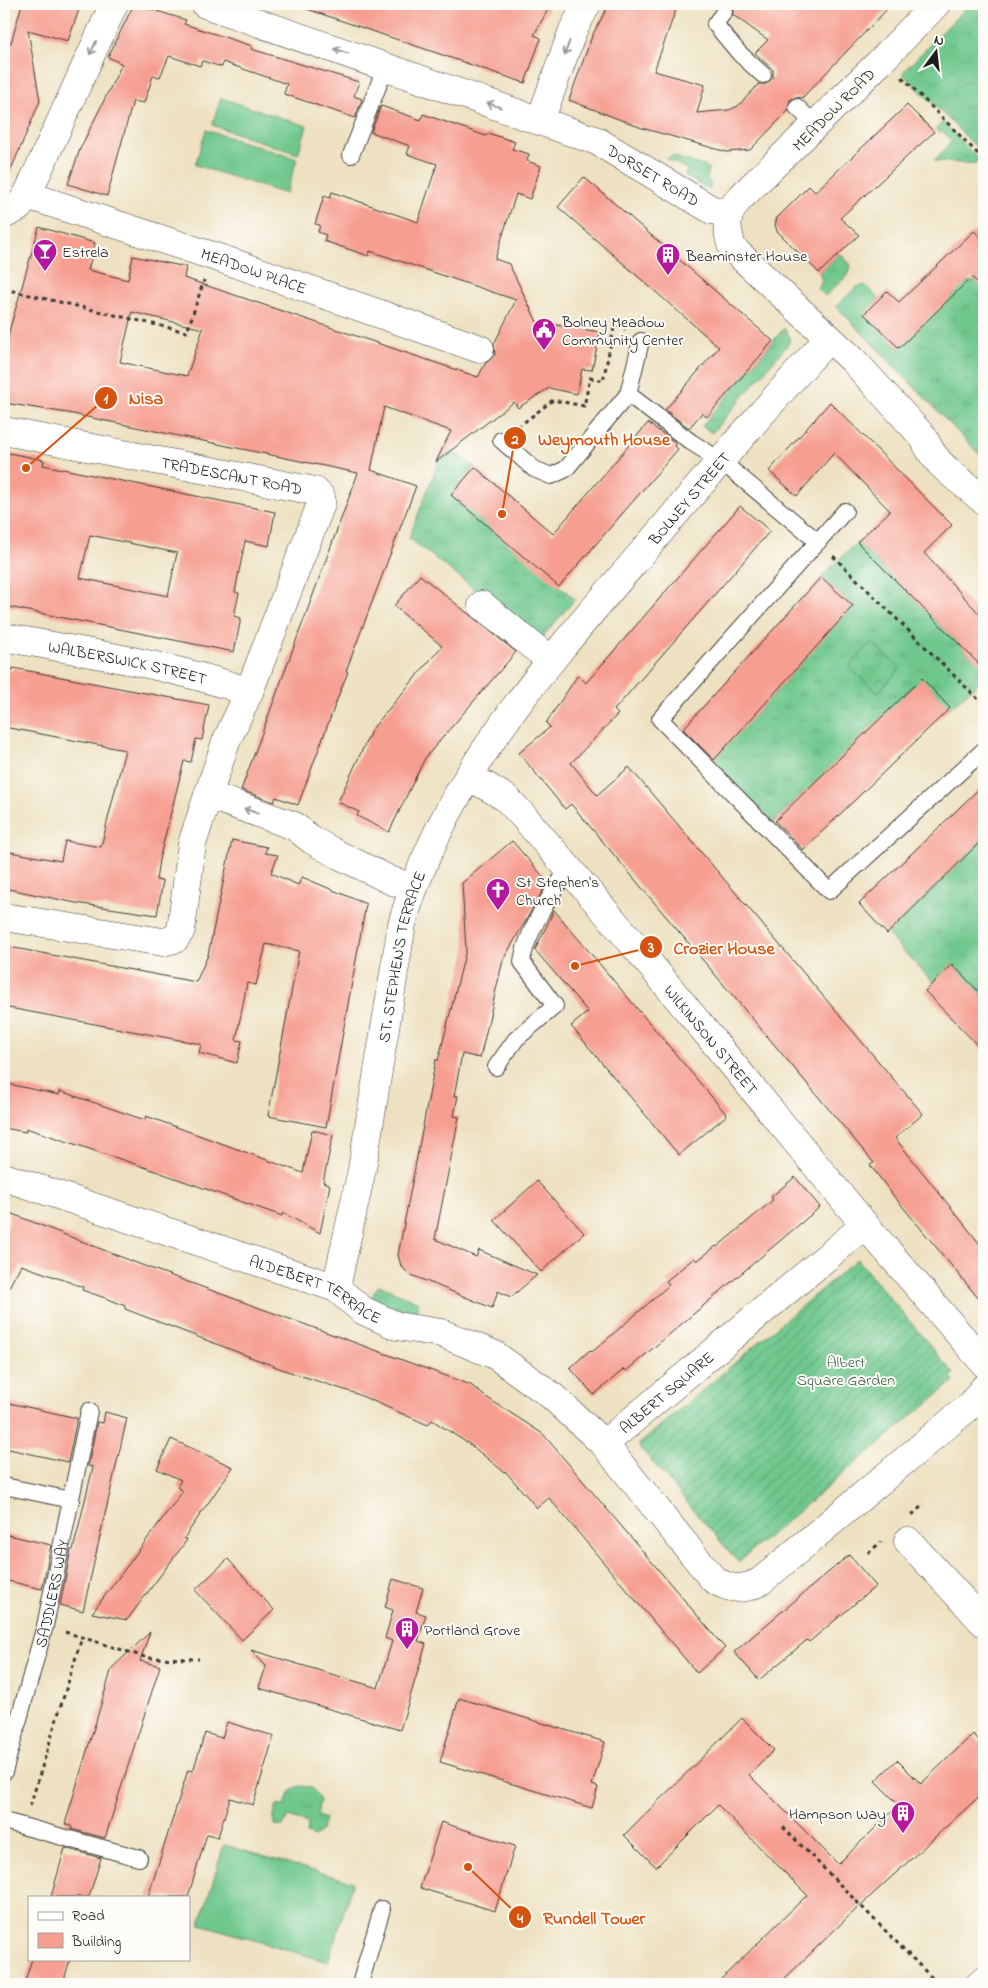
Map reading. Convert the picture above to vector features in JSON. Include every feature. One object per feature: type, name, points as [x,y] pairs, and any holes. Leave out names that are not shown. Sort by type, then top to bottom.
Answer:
[{"type":"main road","points":[[4,215],[19,207],[27,195],[114,4]]},
{"type":"main road","points":[[540,121],[573,30],[586,4]]},
{"type":"main road","name":"MEADOW ROAD","points":[[729,213],[740,199],[816,126],[936,4]]},
{"type":"main road","name":"DORSET ROAD","points":[[217,6],[610,147],[712,210],[729,213]]},
{"type":"main road","name":"MEADOW PLACE","points":[[27,195],[480,348]]},
{"type":"main road","points":[[729,213],[726,228],[732,248],[853,360],[924,438],[929,451],[946,471],[962,480],[984,501]]},
{"type":"main road","name":"BOLNEY STREET","points":[[550,660],[720,461],[829,338]]},
{"type":"main road","name":"TRADESCANT ROAD","points":[[4,431],[315,491],[321,497],[321,504],[249,692],[226,742],[208,795],[192,844],[181,930],[175,939],[163,942],[4,917]]},
{"type":"main road","points":[[482,605],[550,660]]},
{"type":"main road","name":"WALBERSWICK STREET","points":[[4,637],[161,668],[222,683],[249,692]]},
{"type":"main road","name":"ST. STEPHEN'S TERRACE","points":[[336,1288],[362,1169],[402,924],[413,887],[431,845],[469,776],[489,744],[550,660]]},
{"type":"main road","name":"WILKINSON STREET","points":[[469,776],[506,798],[628,938],[865,1225]]},
{"type":"main road","points":[[208,795],[294,826],[312,840],[335,853],[392,881],[413,887]]},
{"type":"main road","name":"ALDEBERT TERRACE","points":[[4,1177],[336,1288],[362,1310],[397,1326],[441,1333],[495,1355],[552,1396],[604,1444]]},
{"type":"main road","points":[[865,1225],[984,1363]]},
{"type":"main road","name":"ALBERT SQUARE","points":[[865,1225],[604,1444],[713,1579],[725,1587],[740,1589],[751,1587],[761,1581],[866,1495],[972,1404],[984,1388]]},
{"type":"main road","points":[[895,1541],[984,1623]]},
{"type":"main road","points":[[980,1984],[984,1981]]},
{"type":"lane","points":[[724,12],[715,24],[739,53],[763,75]]},
{"type":"lane","points":[[351,155],[386,66]]},
{"type":"lane","points":[[797,107],[816,126]]},
{"type":"lane","points":[[501,440],[534,469],[551,476],[566,469],[628,394],[641,341]]},
{"type":"lane","points":[[628,394],[691,442],[720,461],[818,542]]},
{"type":"lane","points":[[845,511],[660,719],[830,891],[984,750]]},
{"type":"lane","points":[[496,1067],[516,1039],[555,1006],[522,962],[527,943],[556,886],[568,870]]},
{"type":"lane","name":"SADDLERS WAY","points":[[4,1772],[45,1626],[90,1411]]},
{"type":"lane","points":[[4,1486],[71,1500]]},
{"type":"lane","points":[[4,1820],[139,1858]]},
{"type":"lane","points":[[360,1984],[382,1909]]},
{"type":"path","points":[[896,72],[984,160]]},
{"type":"path","points":[[4,289],[24,292],[187,332],[212,256]]},
{"type":"path","points":[[501,440],[553,400],[584,406],[590,378],[603,380],[614,328],[620,326],[641,341]]},
{"type":"path","points":[[818,542],[984,705]]},
{"type":"path","points":[[868,1553],[895,1541]]},
{"type":"path","points":[[45,1626],[148,1658],[199,1659]]},
{"type":"path","points":[[24,1826],[82,1637]]},
{"type":"path","points":[[783,1827],[938,1984]]},
{"type":"green space","points":[[970,4],[984,4],[984,135],[978,149],[902,73]]},
{"type":"green space","points":[[221,98],[307,126],[298,154],[212,125]]},
{"type":"green space","points":[[943,122],[979,160],[973,164],[934,161],[952,141],[942,131],[939,133],[936,129]]},
{"type":"green space","points":[[206,130],[297,159],[286,194],[195,165]]},
{"type":"green space","points":[[673,156],[709,168],[707,179],[711,184],[710,190],[685,176],[687,169],[666,159]]},
{"type":"green space","points":[[840,253],[851,265],[849,274],[825,296],[818,289],[822,280],[819,273]]},
{"type":"green space","points":[[976,281],[984,290],[984,423],[978,429],[984,436],[984,459],[836,306],[857,287],[865,285],[879,299],[865,314],[967,282]]},
{"type":"green space","points":[[784,328],[790,337],[789,343],[712,433],[702,426]]},
{"type":"green space","points":[[445,445],[475,467],[451,495],[575,599],[540,640],[409,538]]},
{"type":"green space","points":[[857,542],[984,669],[984,678],[950,708],[922,679],[773,823],[713,760],[853,606],[821,577]]},
{"type":"green space","points":[[871,642],[900,668],[878,693],[849,667]]},
{"type":"green space","points":[[984,838],[984,997],[952,964],[933,982],[887,934]]},
{"type":"green space","name":"Albert Square Garden","points":[[857,1259],[954,1374],[951,1377],[954,1381],[738,1562],[638,1445]]},
{"type":"green space","points":[[379,1285],[419,1302],[412,1322],[390,1311],[372,1296]]},
{"type":"green space","points":[[299,1786],[311,1787],[320,1800],[317,1816],[325,1818],[321,1832],[314,1837],[307,1834],[308,1823],[288,1817],[283,1827],[276,1826],[273,1820],[277,1805],[285,1806],[289,1794]]},
{"type":"green space","points":[[224,1845],[353,1882],[328,1962],[200,1924]]},
{"type":"building","points":[[22,4],[81,4],[68,41],[28,30],[40,101],[4,186],[4,45],[11,43]]},
{"type":"building","points":[[134,4],[186,20],[184,24],[252,46],[251,49],[359,82],[354,96],[362,99],[355,118],[284,94],[287,84],[223,62],[222,67],[202,61],[200,66],[169,56],[160,77],[153,76],[144,103],[133,101],[107,196],[68,184],[80,149],[122,64],[108,57]]},
{"type":"building","points":[[308,4],[551,4],[534,35],[541,38],[525,83],[307,9]]},
{"type":"building","points":[[609,4],[678,4],[654,71],[705,85],[697,113],[729,110],[738,106],[759,84],[766,84],[773,78],[773,70],[755,53],[768,40],[733,15],[733,9],[730,4],[892,4],[802,98],[795,97],[790,100],[788,111],[750,150],[727,152],[642,128],[569,100],[592,36]]},
{"type":"building","points":[[907,105],[934,132],[840,218],[859,235],[819,273],[777,231],[775,225],[777,218],[809,186],[815,192]]},
{"type":"building","points":[[381,106],[421,120],[423,114],[486,136],[488,133],[515,142],[512,149],[529,154],[527,161],[541,166],[530,199],[516,194],[495,259],[509,264],[537,322],[600,332],[592,370],[582,369],[577,394],[549,388],[518,408],[514,402],[436,462],[451,431],[384,407],[371,470],[416,486],[298,805],[276,797],[274,802],[241,790],[358,473],[68,413],[4,403],[4,362],[9,332],[39,227],[95,243],[88,270],[128,280],[133,256],[186,267],[184,278],[478,377],[485,364],[495,355],[494,344],[516,300],[370,251],[369,256],[324,241],[326,235],[318,232],[320,225],[315,224],[324,196],[330,198],[332,192],[418,222],[437,164],[407,154],[410,146],[371,132]],"holes":[[[132,312],[203,329],[187,376],[120,362]]]},
{"type":"building","name":"Beaminster House","points":[[584,177],[773,341],[707,417],[702,413],[689,428],[665,410],[719,347],[558,207]]},
{"type":"building","points":[[974,231],[984,240],[984,290],[972,277],[899,348],[864,314],[887,291],[899,302]]},
{"type":"building","points":[[830,402],[952,525],[924,553],[984,619],[984,669],[857,542],[890,511],[834,453],[797,496],[769,471]]},
{"type":"building","points":[[648,423],[676,443],[674,445],[678,449],[559,587],[451,495],[475,467],[553,534]]},
{"type":"building","points":[[4,452],[44,460],[43,465],[275,512],[269,546],[245,541],[235,592],[239,593],[234,616],[241,618],[234,652],[4,606]],"holes":[[[90,535],[177,553],[168,596],[80,578]]]},
{"type":"building","points":[[740,506],[770,531],[614,710],[618,714],[571,763],[597,795],[629,767],[923,1114],[895,1138],[984,1249],[984,1305],[893,1195],[870,1165],[874,1163],[843,1126],[571,804],[565,809],[519,753],[550,727],[546,723],[578,675],[586,683]]},
{"type":"building","points":[[420,575],[516,652],[425,758],[389,832],[357,816],[359,812],[338,802],[372,729],[442,646],[394,606]]},
{"type":"building","points":[[821,577],[853,606],[714,760],[683,729]]},
{"type":"building","points":[[13,668],[209,705],[202,740],[196,739],[191,762],[184,761],[159,860],[156,880],[163,881],[157,915],[76,903],[4,888],[4,851],[61,861],[65,841],[101,847],[125,750],[4,727],[4,669],[12,671]]},
{"type":"building","points":[[922,678],[950,708],[803,850],[775,821]]},
{"type":"building","points":[[984,784],[984,838],[887,934],[859,904]]},
{"type":"building","points":[[232,840],[267,847],[265,853],[278,855],[271,873],[298,885],[302,877],[366,904],[326,1127],[268,1116],[299,951],[266,944],[256,985],[247,983],[236,1040],[242,1041],[237,1063],[199,1053],[201,1044],[4,1007],[4,946],[196,982],[208,955]]},
{"type":"building","points":[[512,841],[548,882],[503,960],[480,1058],[462,1054],[454,1096],[458,1096],[454,1116],[459,1117],[435,1239],[476,1257],[479,1250],[537,1275],[511,1297],[498,1291],[492,1308],[409,1274],[401,1266],[398,1255],[436,1059],[438,1061],[466,950],[462,883]]},
{"type":"building","points":[[554,910],[727,1115],[679,1155],[571,1026],[588,1012],[535,950]]},
{"type":"building","points":[[952,964],[984,997],[984,1052],[925,991]]},
{"type":"building","points":[[4,1083],[59,1095],[60,1091],[145,1120],[146,1116],[303,1173],[312,1130],[333,1135],[323,1182],[330,1185],[320,1233],[283,1213],[282,1216],[26,1128],[26,1132],[4,1128]]},
{"type":"building","points":[[795,1177],[820,1207],[626,1371],[624,1369],[594,1395],[570,1368],[590,1350],[592,1352],[669,1285],[666,1281],[694,1258],[697,1261],[717,1247],[773,1200],[771,1197]]},
{"type":"building","points":[[537,1181],[584,1233],[541,1272],[494,1220]]},
{"type":"building","points":[[10,1213],[139,1264],[471,1385],[483,1395],[543,1434],[725,1648],[697,1673],[549,1498],[537,1508],[505,1471],[472,1446],[432,1420],[428,1425],[357,1394],[287,1371],[125,1309],[125,1306],[82,1290],[83,1287],[21,1265],[4,1296],[4,1246]]},
{"type":"building","points":[[9,1403],[77,1418],[68,1462],[4,1448],[4,1429]]},
{"type":"building","points":[[105,1412],[127,1418],[83,1611],[60,1605],[71,1550],[73,1550],[93,1467],[88,1466],[97,1422],[103,1423]]},
{"type":"building","points":[[171,1439],[233,1467],[184,1538],[187,1540],[127,1620],[92,1613],[183,1491],[177,1487],[181,1480],[157,1469]]},
{"type":"building","points":[[4,1534],[51,1545],[42,1589],[4,1580]]},
{"type":"building","points":[[849,1555],[876,1586],[809,1642],[807,1640],[759,1680],[734,1652]]},
{"type":"building","points":[[228,1559],[274,1610],[242,1640],[195,1590]]},
{"type":"building","name":"Portland Grove","points":[[393,1579],[423,1588],[416,1612],[426,1615],[418,1641],[426,1644],[400,1730],[259,1688],[266,1666],[251,1650],[378,1688],[392,1641],[385,1638],[393,1610],[385,1607]]},
{"type":"building","points":[[150,1632],[140,1661],[160,1666],[105,1838],[71,1829],[72,1827],[65,1824],[112,1668]]},
{"type":"building","points":[[459,1698],[605,1742],[592,1785],[598,1787],[592,1808],[440,1762]]},
{"type":"building","points":[[742,1718],[774,1750],[749,1775],[838,1864],[899,1805],[875,1781],[897,1760],[921,1784],[973,1734],[984,1745],[984,1792],[849,1916],[779,1984],[716,1984],[807,1895],[718,1805],[656,1867],[624,1835]]},
{"type":"building","points":[[227,1722],[274,1736],[253,1805],[230,1798],[218,1837],[207,1834],[188,1896],[148,1896],[188,1770],[193,1771],[205,1733],[222,1738]]},
{"type":"building","points":[[441,1822],[515,1846],[495,1911],[420,1888]]},
{"type":"building","points":[[65,1848],[101,1858],[89,1896],[51,1896]]},
{"type":"building","points":[[32,1960],[70,1960],[63,1984],[24,1984]]},
{"type":"place","name":"Estrela","points":[[45,272]]},
{"type":"place","name":"Beaminster House","points":[[668,276]]},
{"type":"place","name":"Bolney Meadow Community Center","points":[[544,351]]},
{"type":"place","name":"Nisa","points":[[26,468]]},
{"type":"place","name":"Weymouth House","points":[[502,514]]},
{"type":"place","name":"St Stephen's Church","points":[[498,911]]},
{"type":"place","name":"Crozier House","points":[[575,966]]},
{"type":"place","name":"Portland Grove","points":[[407,1650]]},
{"type":"place","name":"Hampson Way","points":[[903,1834]]},
{"type":"place","name":"Rundell Tower","points":[[468,1867]]}]
